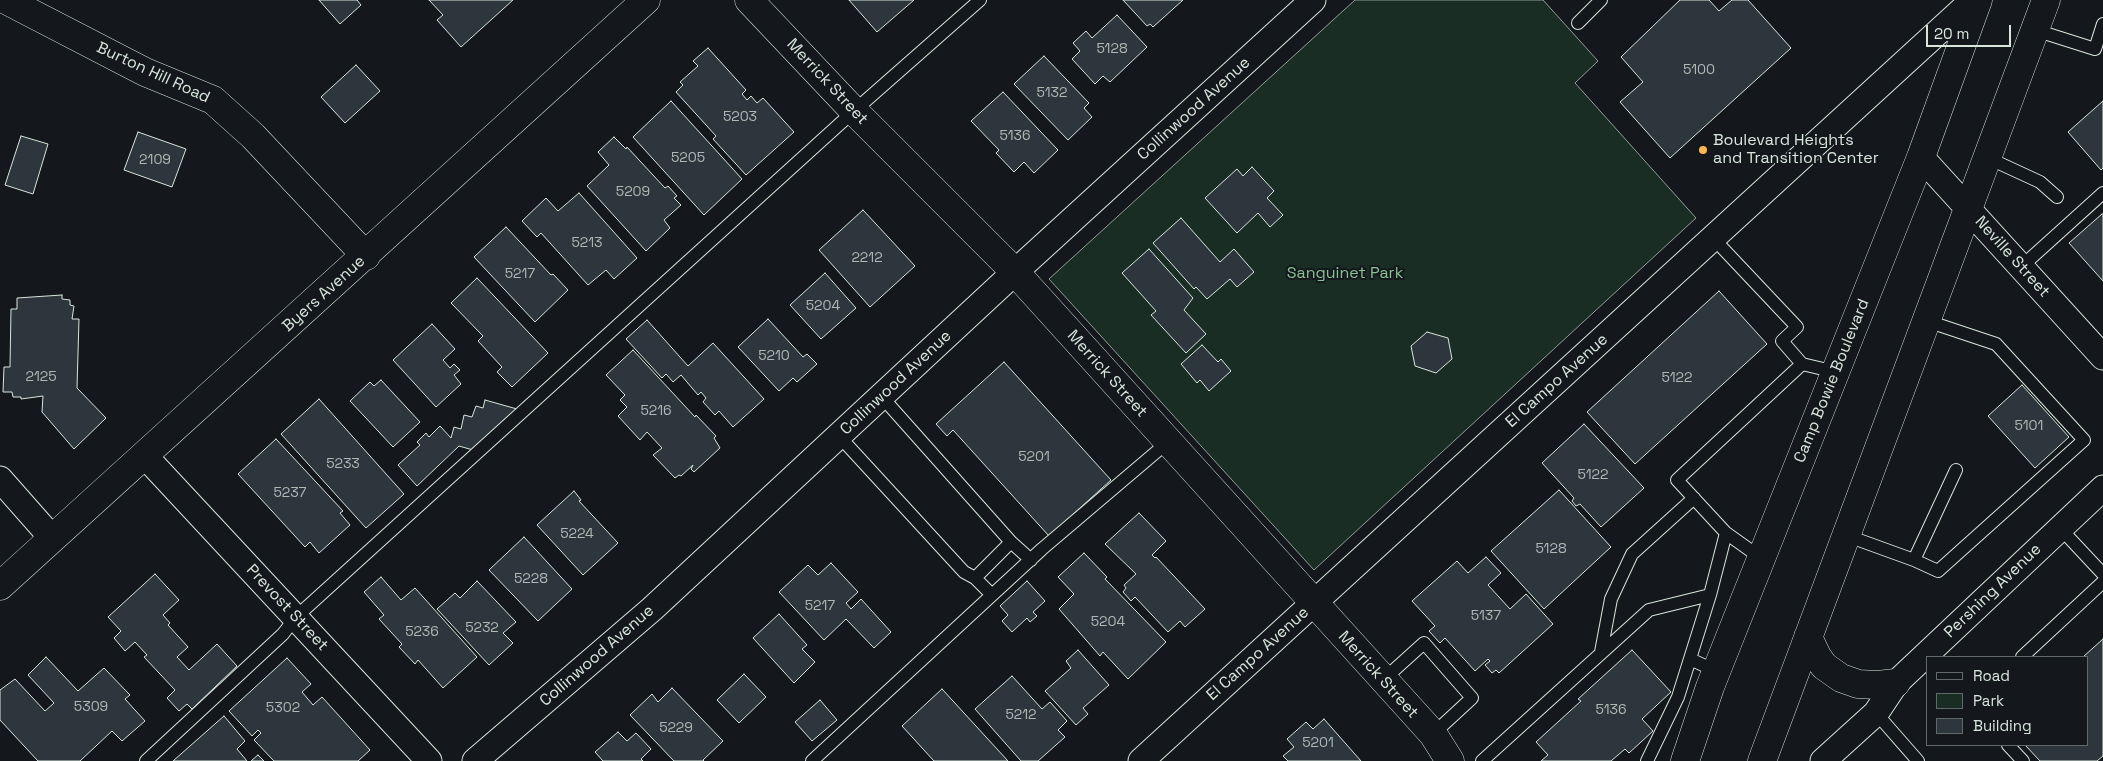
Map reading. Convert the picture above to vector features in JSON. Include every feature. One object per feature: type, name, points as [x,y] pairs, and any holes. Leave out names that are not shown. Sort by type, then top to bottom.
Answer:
[{"type":"street","name":"Burton Hill Road","points":[[6,0],[145,72],[212,100],[253,136],[366,256]]},
{"type":"street","name":"Byers Avenue","points":[[0,586],[646,0]]},
{"type":"street","name":"Merrick Street","points":[[750,0],[854,112],[1014,272],[1384,680],[1432,734],[1450,761]]},
{"type":"street","name":"Collinwood Avenue","points":[[475,761],[652,608],[882,398],[1014,272],[1314,0]]},
{"type":"street","name":"El Campo Avenue","points":[[1141,761],[1973,0]]},
{"type":"street","name":"Camp Bowie Boulevard","points":[[1685,761],[1716,671],[1921,157],[1978,0]]},
{"type":"street","points":[[1762,761],[2046,0]]},
{"type":"street","name":"Neville Street","points":[[1921,157],[2103,357]]},
{"type":"street","name":"Prevost Street","points":[[144,455],[429,761]]},
{"type":"street","points":[[0,479],[52,538]]},
{"type":"street","name":"Pershing Avenue","points":[[1929,656],[2103,488]]},
{"type":"street","points":[[1808,637],[1824,666],[1841,678],[1858,684],[1896,683]]},
{"type":"street","name":"Pershing Avenue","points":[[1823,761],[1876,713],[1896,683],[1926,658]]},
{"type":"lane","points":[[146,761],[283,634],[296,617],[980,0]]},
{"type":"lane","points":[[1578,23],[1601,0]]},
{"type":"lane","points":[[2034,30],[2095,48],[2103,24]]},
{"type":"lane","points":[[1988,158],[2040,182],[2057,197]]},
{"type":"lane","points":[[2021,267],[2103,193]]},
{"type":"lane","points":[[1713,238],[1797,327],[1782,342],[1802,364],[1836,372]]},
{"type":"lane","points":[[1845,535],[1914,560],[1938,571],[2084,440],[1996,344],[1927,321]]},
{"type":"lane","points":[[1761,558],[1726,533],[1677,480],[1802,364]]},
{"type":"lane","points":[[882,398],[1011,542],[1031,560]]},
{"type":"lane","points":[[839,436],[964,572],[974,578],[992,595]]},
{"type":"lane","points":[[812,761],[1031,560],[1168,442]]},
{"type":"lane","points":[[1914,560],[1956,470]]},
{"type":"lane","points":[[1601,652],[1611,598],[1632,554],[1694,498]]},
{"type":"lane","points":[[2060,528],[2103,574]]},
{"type":"lane","points":[[1647,761],[1678,697],[1710,595],[1726,533]]},
{"type":"lane","points":[[974,578],[1011,542]]},
{"type":"lane","points":[[2023,656],[2103,582]]},
{"type":"lane","points":[[1482,761],[1648,610],[1710,595]]},
{"type":"lane","points":[[1384,680],[1424,644],[1472,698],[1432,734]]},
{"type":"lane","points":[[1690,659],[1716,671]]},
{"type":"lane","points":[[1876,713],[1918,761]]},
{"type":"lane","points":[[2009,746],[2023,761]]},
{"type":"green space","name":"Sanguinet Park","points":[[1355,0],[1543,0],[1598,61],[1575,83],[1696,218],[1314,570],[1049,279]]},
{"type":"building","points":[[319,0],[357,0],[361,5],[340,24]]},
{"type":"building","points":[[429,0],[513,0],[461,47],[437,20],[443,15]]},
{"type":"building","points":[[849,0],[914,0],[877,32]]},
{"type":"building","points":[[1123,0],[1183,0],[1153,27],[1150,24],[1147,26]]},
{"type":"building","points":[[1680,0],[1709,0],[1719,11],[1732,0],[1748,0],[1791,48],[1670,158],[1620,102],[1643,82],[1621,57]]},
{"type":"building","points":[[1117,15],[1147,47],[1110,82],[1103,76],[1095,84],[1072,59],[1080,51],[1073,43],[1086,31],[1092,38]]},
{"type":"building","points":[[708,48],[746,90],[742,94],[747,100],[751,96],[757,103],[763,98],[794,132],[746,175],[713,139],[716,136],[676,92],[683,85],[680,82],[698,66],[693,61]]},
{"type":"building","points":[[1044,56],[1089,103],[1084,108],[1092,117],[1068,140],[1014,84]]},
{"type":"building","points":[[356,65],[380,91],[345,123],[321,97]]},
{"type":"building","points":[[1003,92],[1058,150],[1034,173],[1024,162],[1014,172],[996,153],[999,150],[971,121]]},
{"type":"building","points":[[671,101],[742,179],[704,215],[633,137]]},
{"type":"building","points":[[2103,101],[2103,168],[2101,170],[2068,132]]},
{"type":"building","points":[[138,132],[186,149],[172,187],[124,170]]},
{"type":"building","points":[[21,136],[48,144],[33,194],[5,185]]},
{"type":"building","points":[[614,137],[626,149],[627,147],[665,188],[668,186],[677,196],[674,198],[681,205],[664,220],[670,228],[646,251],[587,186],[609,165],[598,152]]},
{"type":"building","points":[[1252,167],[1274,191],[1267,198],[1283,215],[1270,227],[1258,213],[1237,233],[1205,198],[1237,169],[1243,176]]},
{"type":"building","points":[[579,193],[637,258],[614,279],[606,270],[588,285],[541,233],[537,237],[522,221],[546,198],[558,211]]},
{"type":"building","points":[[863,210],[915,266],[870,307],[819,250]]},
{"type":"building","points":[[2103,214],[2103,281],[2069,243]]},
{"type":"building","points":[[1181,218],[1220,262],[1234,249],[1254,272],[1237,287],[1230,279],[1207,299],[1196,287],[1194,289],[1153,243]]},
{"type":"building","points":[[506,227],[551,275],[553,274],[568,290],[535,322],[474,257]]},
{"type":"building","points":[[1149,249],[1193,298],[1184,310],[1206,334],[1186,353],[1151,315],[1156,311],[1122,273]]},
{"type":"building","points":[[825,273],[856,308],[821,339],[790,305]]},
{"type":"building","points":[[477,278],[548,353],[512,387],[497,372],[502,367],[478,341],[483,336],[451,303]]},
{"type":"building","points":[[1719,291],[1767,344],[1635,464],[1587,412]]},
{"type":"building","points":[[62,295],[62,299],[70,300],[70,305],[74,306],[72,319],[79,319],[77,388],[106,418],[74,449],[42,412],[43,396],[21,399],[21,397],[13,397],[12,392],[3,392],[4,367],[10,367],[11,309],[17,309],[17,298]]},
{"type":"building","points":[[768,319],[803,357],[807,354],[817,364],[797,382],[793,378],[779,391],[738,347]]},
{"type":"building","points":[[647,320],[688,366],[713,343],[764,399],[733,427],[719,411],[715,415],[703,402],[706,398],[701,392],[698,395],[681,375],[673,382],[666,374],[662,378],[626,339]]},
{"type":"building","points":[[432,324],[455,349],[443,360],[450,368],[454,364],[460,370],[454,375],[461,384],[436,407],[393,360]]},
{"type":"building","points":[[1427,332],[1448,338],[1452,359],[1436,373],[1415,366],[1411,346]]},
{"type":"building","points":[[1202,345],[1218,362],[1221,359],[1231,371],[1209,391],[1200,380],[1197,383],[1181,364]]},
{"type":"building","points":[[633,350],[695,417],[696,415],[716,436],[714,438],[720,448],[694,472],[691,469],[693,465],[681,476],[679,475],[675,478],[653,455],[662,448],[647,432],[640,440],[618,416],[627,407],[620,400],[625,395],[606,375]]},
{"type":"building","points":[[1004,362],[1111,480],[1049,536],[953,430],[947,436],[936,424]]},
{"type":"building","points":[[381,380],[420,422],[393,447],[350,401],[370,382],[374,386]]},
{"type":"building","points":[[2022,385],[2069,437],[2035,468],[1988,416]]},
{"type":"building","points":[[319,399],[404,494],[366,528],[281,434]]},
{"type":"building","points":[[485,400],[517,409],[473,450],[459,446],[417,486],[398,465],[420,445],[417,442],[426,433],[429,437],[440,426],[451,438],[454,427],[461,429],[464,415],[472,417],[476,406],[483,408]]},
{"type":"building","points":[[1584,424],[1644,488],[1601,527],[1580,504],[1576,506],[1572,501],[1574,498],[1542,463]]},
{"type":"building","points":[[276,439],[343,511],[340,513],[350,525],[319,553],[310,542],[305,547],[238,474]]},
{"type":"building","points":[[1559,490],[1611,547],[1544,609],[1491,551]]},
{"type":"building","points":[[574,491],[581,500],[579,501],[618,543],[583,575],[537,525]]},
{"type":"building","points":[[1139,513],[1166,541],[1152,555],[1205,609],[1185,627],[1180,621],[1168,632],[1135,597],[1131,601],[1123,592],[1126,588],[1124,585],[1136,574],[1105,544]]},
{"type":"building","points":[[524,537],[572,589],[538,621],[489,570]]},
{"type":"building","points":[[1084,553],[1107,577],[1105,579],[1166,642],[1128,679],[1103,652],[1100,656],[1059,609],[1074,594],[1058,577]]},
{"type":"building","points":[[1486,557],[1501,573],[1488,585],[1510,609],[1526,594],[1553,624],[1499,673],[1496,670],[1492,673],[1485,665],[1490,661],[1488,659],[1475,671],[1445,638],[1440,643],[1429,631],[1435,626],[1412,601],[1457,561],[1468,573]]},
{"type":"building","points":[[831,563],[858,592],[846,603],[851,609],[861,599],[891,632],[874,648],[846,619],[824,640],[779,592],[808,565],[818,575]]},
{"type":"building","points":[[155,574],[179,600],[163,615],[170,623],[168,625],[188,647],[177,657],[189,670],[217,644],[237,666],[192,709],[187,704],[179,711],[167,698],[175,690],[144,657],[147,655],[135,642],[125,651],[114,638],[121,631],[108,617]]},
{"type":"building","points":[[381,577],[401,600],[415,588],[477,657],[443,688],[418,660],[415,664],[399,647],[402,644],[379,619],[384,615],[364,592]]},
{"type":"building","points":[[477,581],[516,622],[503,633],[513,643],[489,665],[437,609],[455,593],[460,598]]},
{"type":"building","points":[[1027,581],[1045,601],[1033,612],[1037,616],[1030,622],[1027,618],[1012,632],[1002,621],[1008,615],[1000,606]]},
{"type":"building","points":[[779,614],[807,645],[802,649],[815,662],[794,683],[753,638]]},
{"type":"building","points":[[2103,639],[2103,756],[2097,761],[2040,761],[2026,746],[2088,746],[2088,656],[2084,656]]},
{"type":"building","points":[[1078,650],[1109,685],[1083,708],[1088,714],[1076,725],[1045,691],[1071,668],[1066,661]]},
{"type":"building","points":[[1632,650],[1671,692],[1642,719],[1653,731],[1629,753],[1625,749],[1611,761],[1541,761],[1548,755],[1536,742],[1581,701],[1578,699]]},
{"type":"building","points":[[46,657],[78,691],[104,668],[130,695],[125,699],[145,721],[122,741],[112,731],[80,761],[38,761],[0,720],[0,690],[15,679],[45,711],[54,703],[28,675]]},
{"type":"building","points":[[287,658],[311,684],[302,692],[313,705],[322,697],[370,750],[358,761],[274,761],[254,740],[261,733],[258,730],[252,736],[229,711]]},
{"type":"building","points":[[744,674],[766,697],[739,723],[717,700]]},
{"type":"building","points":[[1012,676],[1042,709],[1050,702],[1067,721],[1058,730],[1065,737],[1038,761],[1021,761],[975,709]]},
{"type":"building","points":[[672,688],[723,741],[704,761],[674,761],[630,715],[652,694],[658,702]]},
{"type":"building","points":[[942,689],[1008,761],[934,761],[902,726]]},
{"type":"building","points":[[820,700],[837,720],[812,741],[795,722]]},
{"type":"building","points":[[224,716],[245,741],[237,749],[247,761],[173,761]]},
{"type":"building","points":[[1324,719],[1361,761],[1288,761],[1283,756],[1294,747],[1287,739],[1306,722],[1313,729]]},
{"type":"building","points":[[618,732],[627,741],[636,733],[651,749],[641,759],[643,761],[603,761],[595,752]]},
{"type":"building","points":[[258,755],[264,761],[251,761]]},
{"type":"place","name":"Boulevard Heights and Transition Center","points":[[1703,150]]}]
